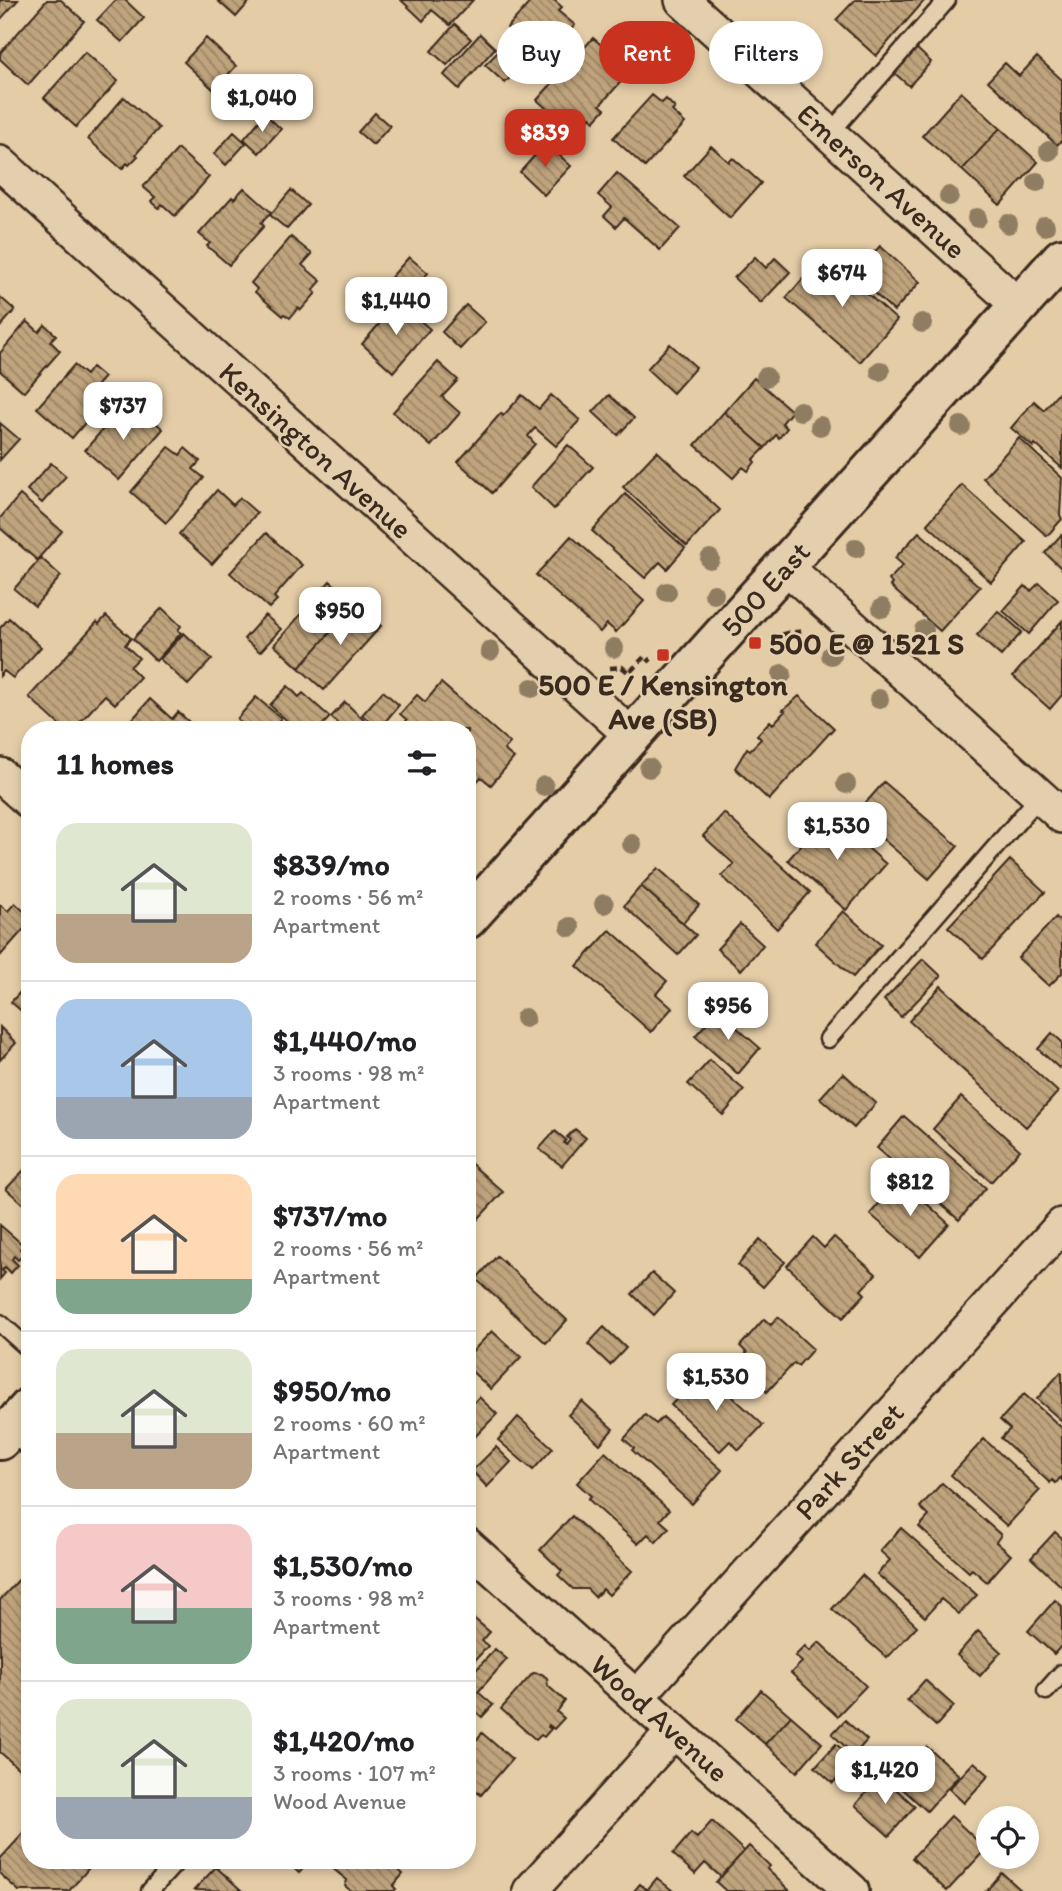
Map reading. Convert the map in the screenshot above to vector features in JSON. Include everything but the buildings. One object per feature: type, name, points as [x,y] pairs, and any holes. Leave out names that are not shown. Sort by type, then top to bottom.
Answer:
[{"type":"street","name":"Emerson Avenue","points":[[682,0],[1019,306]]},
{"type":"street","name":"Kensington Avenue","points":[[0,163],[632,736]]},
{"type":"street","name":"500 East","points":[[476,909],[1062,258]]},
{"type":"street","points":[[785,566],[1051,806]]},
{"type":"street","points":[[0,775],[21,794]]},
{"type":"street","name":"Park Street","points":[[636,1697],[1062,1225]]},
{"type":"street","name":"Wood Avenue","points":[[476,1553],[852,1891]]},
{"type":"street","points":[[530,1891],[674,1731]]},
{"type":"lane","points":[[830,133],[947,0]]},
{"type":"lane","points":[[828,1039],[1051,806]]},
{"type":"lane","points":[[0,1323],[21,1342]]},
{"type":"lane","points":[[1046,1691],[1062,1673]]},
{"type":"lane","points":[[150,1891],[170,1869]]},
{"type":"path","points":[[622,667],[629,673],[645,656],[655,665]]},
{"type":"place","name":"500 E @ 1521 S","points":[[755,643]]},
{"type":"place","name":"500 E / Kensington Ave (SB)","points":[[663,655]]}]
